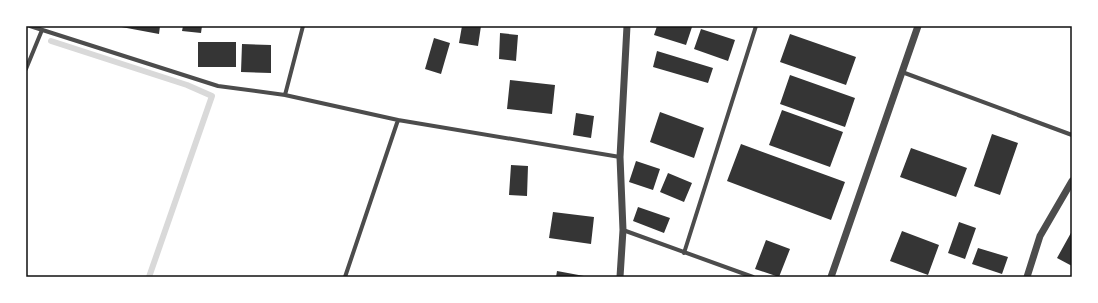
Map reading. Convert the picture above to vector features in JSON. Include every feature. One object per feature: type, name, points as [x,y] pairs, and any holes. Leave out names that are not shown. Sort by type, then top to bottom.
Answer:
[{"type":"street","points":[[30,26],[218,86],[285,95],[398,120],[620,157]]},
{"type":"street","points":[[285,95],[303,26]]},
{"type":"street","points":[[620,277],[623,230],[620,157],[627,26]]},
{"type":"street","points":[[684,253],[756,26]]},
{"type":"street","points":[[831,277],[918,26]]},
{"type":"street","points":[[26,69],[42,30]]},
{"type":"street","points":[[902,72],[1072,135]]},
{"type":"street","points":[[345,277],[398,120]]},
{"type":"street","points":[[1027,277],[1040,236],[1072,181]]},
{"type":"street","points":[[623,230],[753,277]]},
{"type":"building","points":[[116,26],[160,26],[159,34]]},
{"type":"building","points":[[183,26],[202,26],[201,33],[182,31]]},
{"type":"building","points":[[462,26],[481,26],[478,46],[459,43]]},
{"type":"building","points":[[657,26],[692,27],[686,45],[654,35]]},
{"type":"building","points":[[701,29],[735,40],[728,61],[694,49]]},
{"type":"building","points":[[500,33],[518,35],[516,61],[499,59]]},
{"type":"building","points":[[790,34],[856,57],[846,85],[780,62]]},
{"type":"building","points":[[434,38],[450,43],[441,74],[425,69]]},
{"type":"building","points":[[198,42],[236,42],[236,67],[198,67]]},
{"type":"building","points":[[242,44],[271,45],[271,73],[241,72]]},
{"type":"building","points":[[657,51],[713,68],[708,83],[653,67]]},
{"type":"building","points":[[790,75],[855,98],[845,127],[780,104]]},
{"type":"building","points":[[510,80],[555,85],[552,114],[507,109]]},
{"type":"building","points":[[782,110],[843,132],[830,167],[769,145]]},
{"type":"building","points":[[660,112],[704,128],[694,158],[650,142]]},
{"type":"building","points":[[576,113],[594,116],[591,138],[573,135]]},
{"type":"building","points":[[992,134],[1018,143],[1000,195],[974,186]]},
{"type":"building","points":[[741,144],[845,182],[831,220],[727,181]]},
{"type":"building","points":[[911,148],[967,168],[956,197],[900,177]]},
{"type":"building","points":[[636,161],[660,169],[653,190],[629,182]]},
{"type":"building","points":[[511,165],[528,166],[527,196],[509,195]]},
{"type":"building","points":[[668,173],[692,183],[684,202],[660,192]]},
{"type":"building","points":[[638,207],[670,218],[664,233],[633,221]]},
{"type":"building","points":[[553,212],[594,217],[591,244],[549,238]]},
{"type":"building","points":[[959,222],[976,228],[965,259],[948,253]]},
{"type":"building","points":[[902,231],[939,245],[928,275],[890,261]]},
{"type":"building","points":[[1072,231],[1072,266],[1057,258]]},
{"type":"building","points":[[766,240],[790,249],[779,277],[755,269]]},
{"type":"building","points":[[978,248],[1008,257],[1002,274],[972,264]]},
{"type":"building","points":[[557,271],[584,276],[584,277],[556,277]]},
{"type":"waterway","points":[[51,41],[187,85],[212,96],[149,277]]}]
